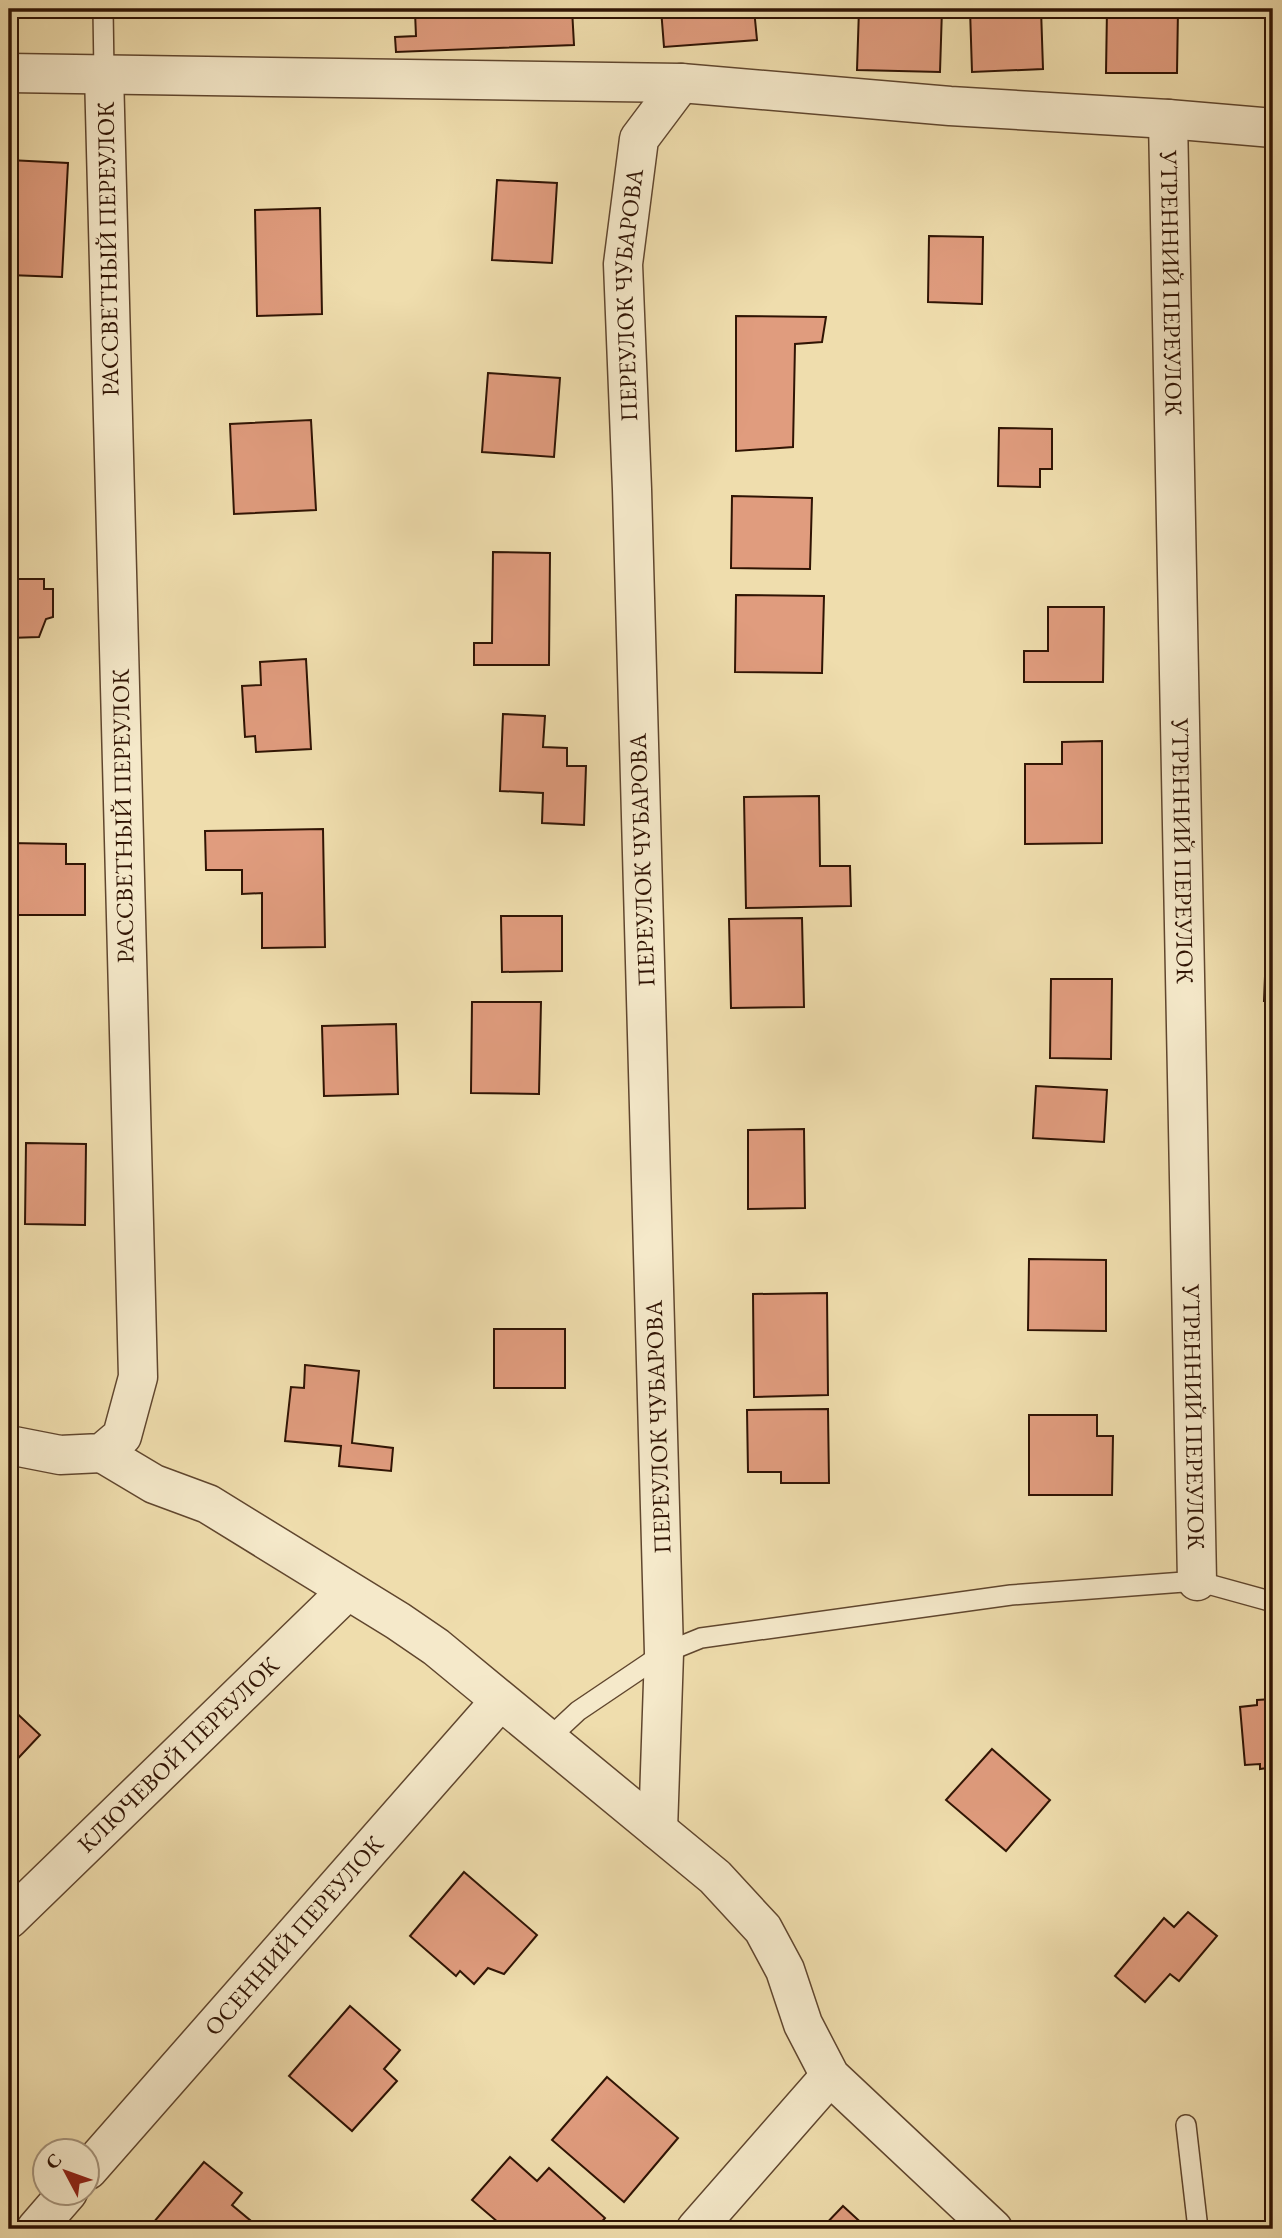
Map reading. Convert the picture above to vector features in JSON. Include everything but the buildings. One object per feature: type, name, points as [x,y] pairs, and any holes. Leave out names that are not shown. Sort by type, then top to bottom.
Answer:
[{"type":"street","points":[[9,73],[681,83],[950,106],[1273,128]]},
{"type":"street","name":"РАССВЕТНЫЙ ПЕРЕУЛОК","points":[[102,1453],[122,1436],[138,1377],[104,73]]},
{"type":"street","name":"ПЕРЕУЛОК ЧУБАРОВА","points":[[664,1653],[632,489],[623,264],[639,139],[681,83]]},
{"type":"street","name":"УТРЕННИЙ ПЕРЕУЛОК","points":[[1168,119],[1197,1581]]},
{"type":"street","points":[[9,1445],[60,1455],[102,1453],[154,1484],[208,1504],[436,1647],[715,1877],[763,1928],[785,1970],[803,2024],[831,2076],[993,2229]]},
{"type":"street","name":"КЛЮЧЕВОЙ ПЕРЕУЛОК","points":[[9,1919],[347,1591]]},
{"type":"street","points":[[658,1830],[664,1653]]},
{"type":"street","name":"ОСЕННИЙ ПЕРЕУЛОК","points":[[102,2154],[500,1701]]},
{"type":"street","points":[[696,2229],[831,2076]]},
{"type":"street","points":[[36,2229],[56,2206]]},
{"type":"lane","points":[[103,9],[104,73]]},
{"type":"lane","points":[[548,1739],[578,1710],[664,1653],[701,1638],[997,1597],[1197,1581],[1273,1602]]},
{"type":"lane","points":[[1186,2125],[1198,2229]]}]
